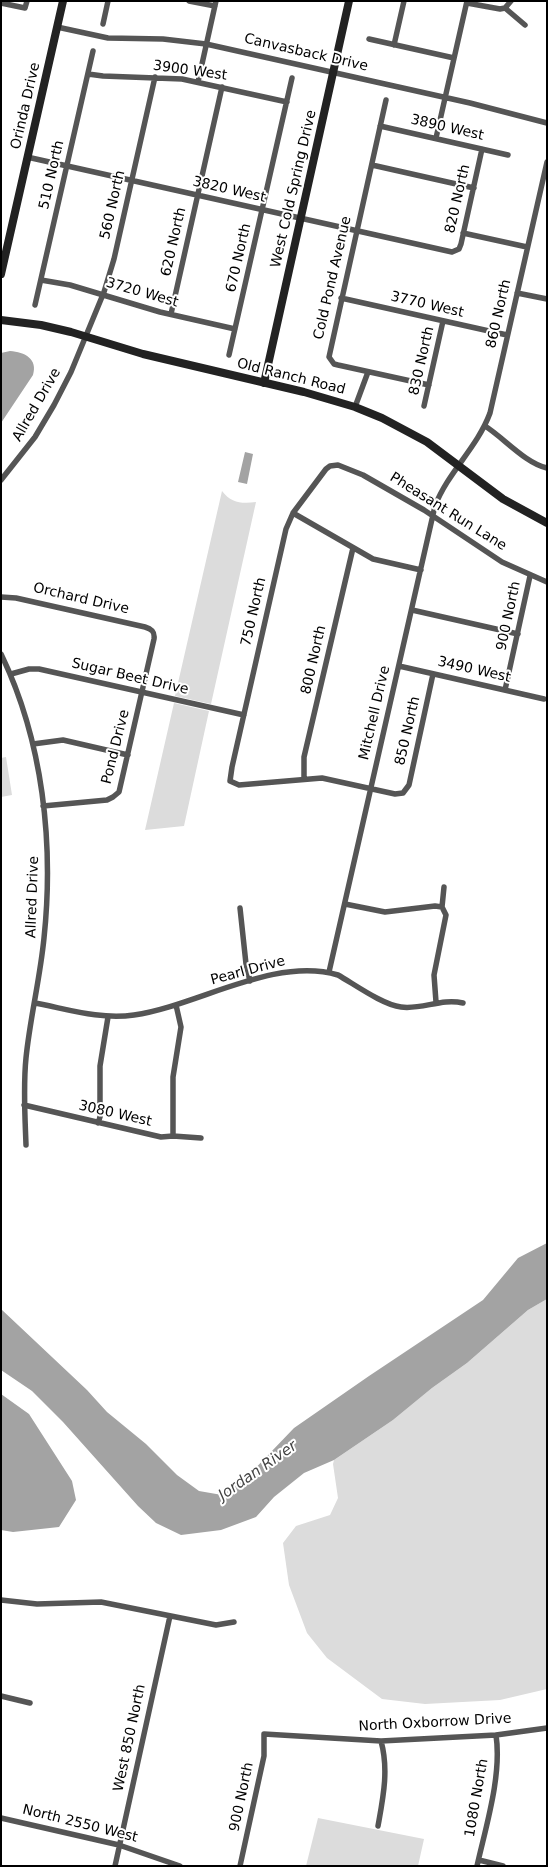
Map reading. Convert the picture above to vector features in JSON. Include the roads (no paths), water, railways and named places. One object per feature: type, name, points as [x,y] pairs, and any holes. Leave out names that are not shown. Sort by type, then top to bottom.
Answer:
[{"type":"street","points":[[1,3],[25,8],[27,1]]},
{"type":"street","name":"Orinda Drive","points":[[1,274],[63,1]]},
{"type":"street","points":[[103,24],[108,1]]},
{"type":"street","points":[[189,1],[215,3],[198,82]]},
{"type":"street","name":"West Cold Spring Drive","points":[[264,383],[349,1]]},
{"type":"street","points":[[394,45],[404,1]]},
{"type":"street","points":[[436,138],[467,2],[500,9],[505,8],[511,1]]},
{"type":"street","points":[[505,8],[525,25]]},
{"type":"street","name":"Canvasback Drive","points":[[57,27],[108,38],[163,39],[206,44],[547,122]]},
{"type":"street","points":[[369,39],[454,58]]},
{"type":"street","name":"510 North","points":[[35,305],[93,51]]},
{"type":"street","name":"3900 West","points":[[88,74],[155,77],[198,82],[287,102]]},
{"type":"street","name":"560 North","points":[[86,336],[114,258],[155,77]]},
{"type":"street","name":"670 North","points":[[229,355],[292,78]]},
{"type":"street","name":"620 North","points":[[171,314],[222,87]]},
{"type":"street","name":"Cold Pond Avenue","points":[[386,100],[329,357],[334,364],[429,385]]},
{"type":"street","name":"3890 West","points":[[380,126],[508,155]]},
{"type":"street","name":"820 North","points":[[455,252],[461,244],[482,149]]},
{"type":"street","name":"3820 West","points":[[28,157],[448,252],[455,252]]},
{"type":"street","name":"860 North","points":[[459,465],[485,426],[492,406],[547,162]]},
{"type":"street","points":[[372,165],[474,188]]},
{"type":"street","points":[[463,233],[527,247]]},
{"type":"street","name":"3720 West","points":[[41,280],[70,285],[171,314],[235,329]]},
{"type":"street","points":[[517,293],[547,300]]},
{"type":"street","name":"3770 West","points":[[341,298],[508,336]]},
{"type":"street","name":"Old Ranch Road","points":[[1,320],[41,325],[86,336],[143,354],[323,396],[356,407],[382,418],[427,442],[503,499],[547,523]]},
{"type":"street","name":"830 North","points":[[424,406],[443,321]]},
{"type":"street","name":"Allred Drive","points":[[1,480],[26,450],[45,421],[71,372],[86,336]]},
{"type":"street","points":[[356,407],[368,372]]},
{"type":"street","points":[[485,426],[498,434],[531,462],[547,468]]},
{"type":"street","name":"750 North","points":[[304,778],[245,785],[234,784],[230,781],[284,537],[293,513],[326,469],[335,465]]},
{"type":"street","name":"Pheasant Run Lane","points":[[335,465],[363,475],[433,516],[488,553],[530,576],[547,582]]},
{"type":"street","name":"Mitchell Drive","points":[[329,972],[433,516],[441,492],[459,465]]},
{"type":"street","points":[[293,513],[373,559],[421,570]]},
{"type":"street","name":"800 North","points":[[304,778],[304,757],[353,548]]},
{"type":"street","name":"900 North","points":[[505,690],[530,576]]},
{"type":"street","name":"Orchard Drive","points":[[1,597],[16,598],[149,628],[153,631]]},
{"type":"street","points":[[412,610],[518,634]]},
{"type":"street","name":"Pond Drive","points":[[43,806],[107,800],[114,797],[120,789],[154,639],[153,631]]},
{"type":"street","name":"Allred Drive","points":[[1,654],[11,674],[33,744],[43,806],[47,853],[43,954],[26,1059],[24,1105],[26,1145]]},
{"type":"street","name":"3490 West","points":[[399,666],[544,699]]},
{"type":"street","name":"Sugar Beet Drive","points":[[11,674],[29,669],[39,669],[244,715]]},
{"type":"street","name":"850 North","points":[[371,789],[395,794],[403,793],[409,785],[433,674]]},
{"type":"street","points":[[33,744],[62,740],[128,755]]},
{"type":"street","points":[[304,778],[322,778],[371,789]]},
{"type":"street","points":[[436,1002],[434,975],[446,915],[442,907],[444,887]]},
{"type":"street","points":[[345,904],[385,912],[435,906],[442,907]]},
{"type":"street","points":[[240,908],[246,964],[250,981]]},
{"type":"street","name":"Pearl Drive","points":[[35,1003],[108,1017],[137,1015],[176,1005],[250,981],[295,971],[310,970],[338,975],[394,1006],[408,1008],[436,1002],[463,1003]]},
{"type":"street","points":[[173,1136],[173,1078],[181,1027],[176,1005]]},
{"type":"street","points":[[98,1123],[100,1117],[100,1066],[108,1017]]},
{"type":"street","name":"3080 West","points":[[24,1105],[161,1137],[202,1138]]},
{"type":"street","points":[[1,1600],[37,1604],[101,1602],[216,1626],[234,1622]]},
{"type":"street","name":"West 850 North","points":[[115,1866],[170,1616]]},
{"type":"street","points":[[1,1696],[30,1703]]},
{"type":"street","name":"North Oxborrow Drive","points":[[264,1734],[381,1741],[496,1735],[547,1728]]},
{"type":"street","name":"900 North","points":[[240,1866],[264,1756],[264,1734]]},
{"type":"street","name":"1080 North","points":[[478,1863],[497,1772],[498,1747],[496,1735]]},
{"type":"street","points":[[378,1826],[386,1784],[384,1751],[381,1741]]},
{"type":"street","name":"North 2550 West","points":[[1,1818],[120,1844],[180,1866]]},
{"type":"street","points":[[478,1863],[503,1866]]},
{"type":"water","points":[[10,351],[29,357],[34,365],[34,369],[33,375],[1,423],[1,353]]},
{"type":"water","points":[[245,452],[253,454],[247,484],[238,482]]},
{"type":"water","name":"Jordan River","points":[[547,1243],[547,1299],[528,1310],[467,1363],[432,1388],[393,1420],[334,1460],[304,1473],[274,1497],[256,1517],[221,1530],[181,1535],[156,1523],[32,1391],[1,1370],[1,1309],[87,1390],[107,1412],[146,1444],[177,1475],[199,1491],[222,1495],[246,1478],[294,1428],[483,1300],[518,1258]]},
{"type":"water","points":[[1,1394],[29,1414],[72,1481],[76,1500],[59,1527],[13,1532],[1,1530]]}]
